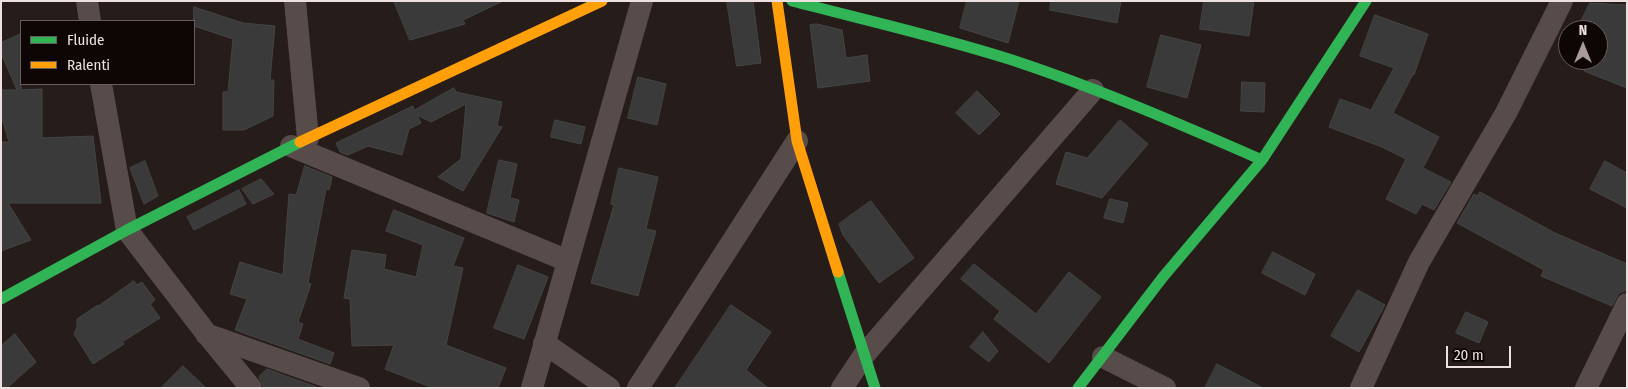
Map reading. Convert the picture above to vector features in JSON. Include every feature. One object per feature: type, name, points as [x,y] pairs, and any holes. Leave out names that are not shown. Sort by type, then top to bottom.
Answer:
[{"type":"street","points":[[87,1],[90,20]]},
{"type":"street","points":[[296,1],[300,142]]},
{"type":"street","points":[[1,298],[127,230],[300,142],[602,1]]},
{"type":"street","points":[[532,388],[642,1]]},
{"type":"street","points":[[777,1],[797,141],[875,388]]},
{"type":"street","points":[[792,1],[985,52],[1093,90],[1262,160]]},
{"type":"street","points":[[1078,388],[1163,277],[1262,160],[1366,1]]},
{"type":"street","points":[[1361,388],[1419,262],[1506,113],[1562,1]]},
{"type":"street","points":[[101,85],[127,230],[251,388]]},
{"type":"street","points":[[842,388],[864,355],[1093,90]]},
{"type":"street","points":[[638,388],[797,141]]},
{"type":"street","points":[[300,142],[568,261]]},
{"type":"street","points":[[1586,388],[1627,304]]},
{"type":"street","points":[[206,333],[358,388]]},
{"type":"street","points":[[544,344],[609,388]]},
{"type":"street","points":[[1103,357],[1165,388]]},
{"type":"building","points":[[394,1],[503,1],[463,20],[465,24],[410,40]]},
{"type":"building","points":[[727,1],[753,1],[761,63],[737,66]]},
{"type":"building","points":[[967,1],[1019,1],[1008,43],[960,28]]},
{"type":"building","points":[[1051,1],[1121,1],[1117,23],[1050,10]]},
{"type":"building","points":[[1204,1],[1254,1],[1249,36],[1200,29]]},
{"type":"building","points":[[1590,3],[1627,5],[1627,88],[1584,71],[1608,70],[1608,20],[1582,20]]},
{"type":"building","points":[[194,7],[243,23],[275,26],[270,80],[274,80],[273,116],[244,130],[223,130],[223,92],[228,92],[233,39],[195,26]]},
{"type":"building","points":[[1375,15],[1428,34],[1414,75],[1393,113],[1439,137],[1423,168],[1451,182],[1434,210],[1422,204],[1416,214],[1386,199],[1406,159],[1382,147],[1329,127],[1340,99],[1371,110],[1394,68],[1360,56]]},
{"type":"building","points":[[817,24],[842,30],[846,58],[867,55],[870,81],[818,88],[810,25]]},
{"type":"building","points":[[20,34],[21,90],[42,89],[42,138],[93,136],[101,203],[8,203],[31,240],[1,251],[1,142],[9,142],[1,115],[1,90],[17,90],[1,53],[1,43]]},
{"type":"building","points":[[1161,35],[1201,45],[1187,98],[1147,87]]},
{"type":"building","points":[[638,77],[666,84],[657,125],[628,118]]},
{"type":"building","points":[[1242,82],[1265,83],[1264,112],[1241,111]]},
{"type":"building","points":[[454,88],[456,92],[502,102],[497,126],[502,127],[463,191],[438,177],[461,159],[466,104],[431,122],[417,115],[421,123],[409,129],[402,155],[368,146],[348,155],[340,152],[336,143],[413,106],[414,110]]},
{"type":"building","points":[[977,91],[1000,114],[979,135],[956,113]]},
{"type":"building","points":[[555,120],[585,127],[581,144],[551,137]]},
{"type":"building","points":[[1120,120],[1148,144],[1102,198],[1056,184],[1066,152],[1087,158]]},
{"type":"building","points":[[499,160],[517,164],[510,198],[519,200],[514,222],[487,213]]},
{"type":"building","points":[[145,161],[158,196],[144,204],[130,168]]},
{"type":"building","points":[[1605,161],[1627,173],[1627,208],[1590,189]]},
{"type":"building","points":[[305,166],[332,177],[329,190],[326,189],[308,283],[311,284],[298,322],[303,324],[298,339],[334,353],[330,364],[235,330],[247,299],[230,294],[240,262],[283,275],[289,194],[296,195]]},
{"type":"building","points":[[619,168],[658,177],[646,229],[656,231],[638,296],[591,283],[614,205],[611,204]]},
{"type":"building","points":[[261,179],[274,194],[253,204],[242,189]]},
{"type":"building","points":[[239,190],[246,204],[194,230],[187,217]]},
{"type":"building","points":[[1480,192],[1555,233],[1627,264],[1627,287],[1625,291],[1619,293],[1612,306],[1541,276],[1544,270],[1457,223],[1474,194],[1477,196]]},
{"type":"building","points":[[1110,199],[1128,203],[1123,223],[1104,218]]},
{"type":"building","points":[[871,201],[914,258],[879,283],[843,235],[839,224]]},
{"type":"building","points":[[394,210],[464,238],[453,266],[463,268],[446,345],[506,368],[498,388],[433,388],[385,369],[394,345],[352,346],[350,299],[344,298],[352,250],[386,255],[384,269],[416,277],[423,245],[386,231]]},
{"type":"building","points":[[1273,252],[1315,274],[1305,295],[1262,273]]},
{"type":"building","points":[[974,264],[1036,314],[1069,272],[1101,297],[1049,363],[994,319],[1000,311],[961,279]]},
{"type":"building","points":[[518,265],[548,277],[524,339],[494,328]]},
{"type":"building","points":[[134,281],[137,285],[142,282],[155,300],[150,304],[160,318],[122,342],[124,344],[93,364],[74,334],[77,327],[77,319]]},
{"type":"building","points":[[1358,290],[1385,305],[1359,352],[1331,336]]},
{"type":"building","points":[[731,305],[771,332],[746,370],[768,388],[675,388]]},
{"type":"building","points":[[1466,312],[1488,322],[1479,343],[1456,333]]},
{"type":"building","points":[[983,332],[998,351],[989,362],[970,347]]},
{"type":"building","points":[[15,334],[36,362],[7,388],[1,388],[1,346]]},
{"type":"building","points":[[1217,364],[1263,388],[1205,388]]},
{"type":"building","points":[[183,366],[206,388],[161,388]]},
{"type":"building","points":[[267,369],[319,388],[264,388],[259,377]]},
{"type":"traffic: fast","points":[[792,1],[930,36],[1012,60],[1107,94],[1262,160]]},
{"type":"traffic: fast","points":[[1078,388],[1163,277],[1262,160],[1366,1]]},
{"type":"traffic: fast","points":[[1,299],[127,230],[300,142]]},
{"type":"traffic: fast","points":[[838,272],[875,388]]},
{"type":"traffic: slow","points":[[300,142],[602,1]]},
{"type":"traffic: slow","points":[[777,1],[797,141],[838,272]]}]
